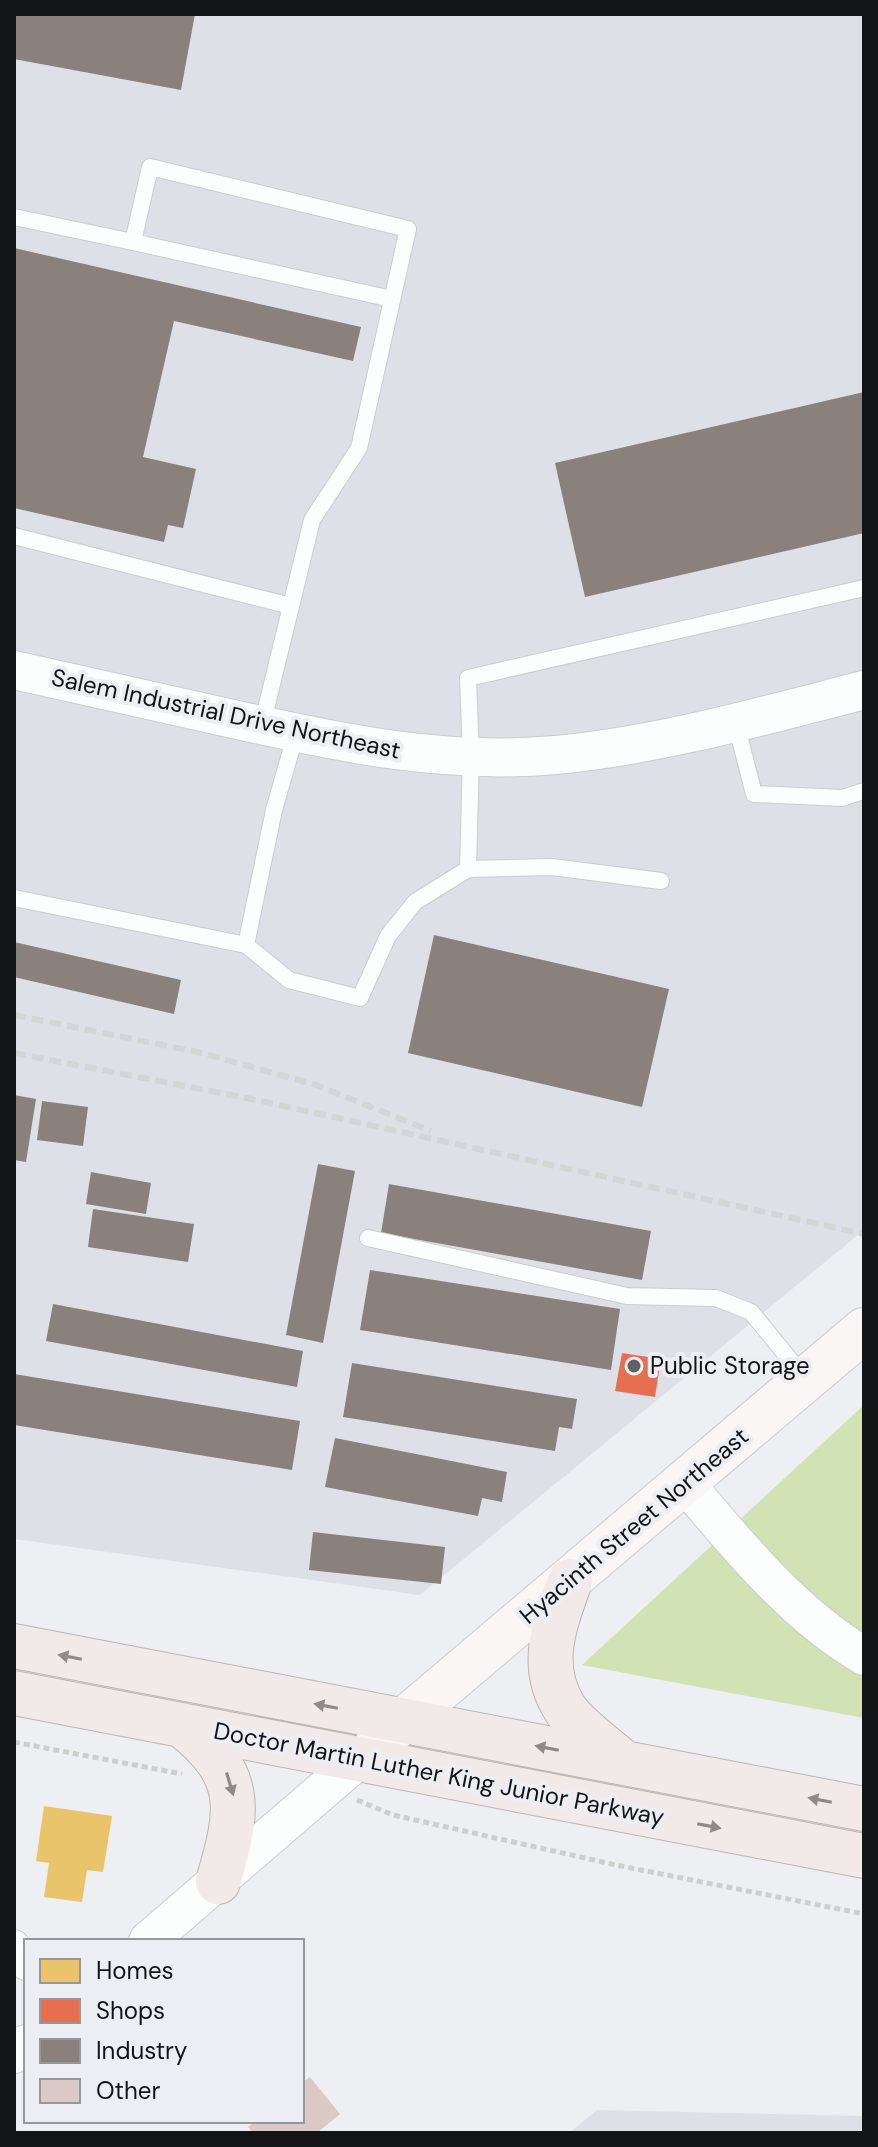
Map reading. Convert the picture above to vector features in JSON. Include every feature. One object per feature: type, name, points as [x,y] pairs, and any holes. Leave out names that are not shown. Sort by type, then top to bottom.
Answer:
[{"type":"highway","points":[[570,1581],[550,1636],[551,1673],[564,1709],[624,1763]]},
{"type":"highway","name":"Doctor Martin Luther King Junior Parkway","points":[[14,1646],[864,1809]]},
{"type":"highway","name":"Doctor Martin Luther King Junior Parkway","points":[[14,1693],[864,1856]]},
{"type":"highway","points":[[182,1725],[206,1743],[230,1778],[235,1802],[234,1827],[218,1882]]},
{"type":"main road","name":"Hyacinth Street Northeast","points":[[358,1760],[864,1330]]},
{"type":"street","name":"Salem Industrial Drive Northeast","points":[[14,670],[279,729],[428,755],[471,757],[554,755],[601,749],[736,724],[864,690]]},
{"type":"street","points":[[685,1483],[738,1546],[789,1598],[864,1656]]},
{"type":"street","points":[[150,1939],[358,1760]]},
{"type":"lane","points":[[133,242],[150,167],[408,229],[359,448],[312,520],[291,606],[274,810],[246,945]]},
{"type":"lane","points":[[14,217],[392,299]]},
{"type":"lane","points":[[14,536],[291,606]]},
{"type":"lane","points":[[468,869],[471,757],[468,678],[864,588]]},
{"type":"lane","points":[[736,724],[754,794],[842,798],[864,791]]},
{"type":"lane","points":[[14,898],[246,945],[289,980],[360,998],[388,936],[415,902],[468,869],[552,867],[661,881]]},
{"type":"lane","points":[[368,1238],[627,1296],[716,1298],[751,1312],[806,1379]]},
{"type":"path","name":"Doctor Martin Luther King Junior Parkway","points":[[14,1742],[195,1775]]},
{"type":"path","name":"Doctor Martin Luther King Junior Parkway","points":[[393,1815],[616,1865],[864,1914]]},
{"type":"shaded area","points":[[14,14],[864,14],[864,1230],[420,1595],[14,1539]]},
{"type":"shaded area","points":[[597,2110],[864,2116],[864,2133],[569,2133]]},
{"type":"green space","points":[[864,1405],[864,1718],[582,1665]]},
{"type":"building: Homes","points":[[44,1806],[112,1816],[103,1872],[87,1870],[82,1902],[44,1897],[49,1863],[36,1861]]},
{"type":"building: Shops","points":[[622,1353],[661,1359],[655,1397],[615,1391]]},
{"type":"building: Industry","points":[[14,14],[195,14],[181,90],[14,59]]},
{"type":"building: Industry","points":[[14,248],[361,327],[353,361],[174,321],[143,457],[196,469],[183,528],[168,525],[164,542],[14,508]]},
{"type":"building: Industry","points":[[864,392],[864,533],[585,597],[555,463]]},
{"type":"building: Industry","points":[[434,935],[669,989],[642,1107],[408,1053]]},
{"type":"building: Industry","points":[[14,942],[181,980],[174,1014],[14,977]]},
{"type":"building: Industry","points":[[14,1095],[36,1099],[26,1162],[14,1160]]},
{"type":"building: Industry","points":[[42,1101],[88,1107],[83,1146],[37,1140]]},
{"type":"building: Industry","points":[[318,1164],[355,1171],[323,1343],[286,1335]]},
{"type":"building: Industry","points":[[91,1172],[151,1183],[146,1214],[86,1204]]},
{"type":"building: Industry","points":[[389,1184],[651,1231],[642,1280],[381,1233]]},
{"type":"building: Industry","points":[[93,1209],[194,1224],[188,1262],[88,1247]]},
{"type":"building: Industry","points":[[370,1270],[620,1309],[611,1370],[360,1330]]},
{"type":"building: Industry","points":[[53,1304],[303,1351],[297,1387],[46,1341]]},
{"type":"building: Industry","points":[[352,1363],[577,1399],[572,1429],[559,1427],[555,1451],[343,1417]]},
{"type":"building: Industry","points":[[14,1374],[300,1421],[292,1470],[14,1425]]},
{"type":"building: Industry","points":[[335,1438],[507,1472],[502,1502],[482,1498],[478,1516],[325,1487]]},
{"type":"building: Industry","points":[[313,1532],[445,1547],[441,1584],[309,1570]]},
{"type":"building: Other","points":[[310,2077],[340,2114],[317,2133],[253,2133],[248,2127],[253,2123],[304,2123],[304,2082]]},
{"type":"railway","points":[[14,1015],[202,1053],[316,1085],[431,1131]]},
{"type":"railway","points":[[14,1053],[247,1098],[864,1234]]},
{"type":"place","name":"Public Storage","points":[[634,1366]]}]
